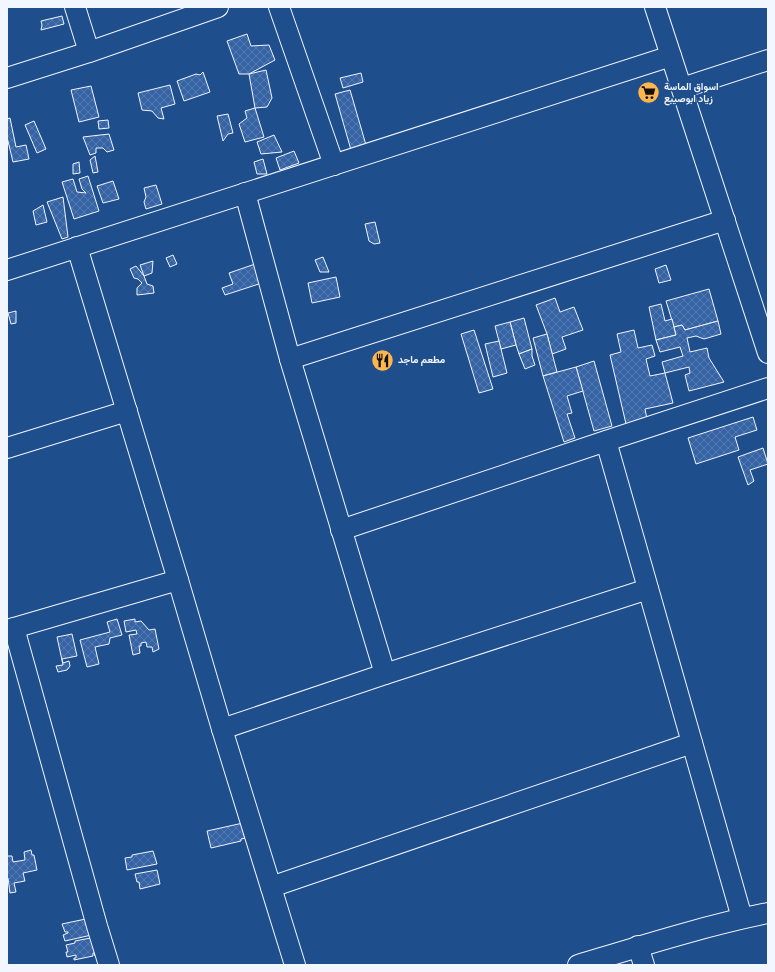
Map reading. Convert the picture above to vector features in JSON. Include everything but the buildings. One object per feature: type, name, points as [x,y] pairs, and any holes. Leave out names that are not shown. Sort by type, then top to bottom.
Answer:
[{"type":"street","points":[[75,7],[89,52]]},
{"type":"street","points":[[7,78],[89,52],[218,7]]},
{"type":"street","points":[[279,7],[334,165]]},
{"type":"street","points":[[655,7],[768,353]]},
{"type":"street","points":[[7,270],[671,56]]},
{"type":"street","points":[[682,88],[768,60]]},
{"type":"street","points":[[245,193],[290,359],[384,674]]},
{"type":"street","points":[[290,359],[725,220]]},
{"type":"street","points":[[77,247],[222,729],[295,965]]},
{"type":"street","points":[[341,530],[768,388]]},
{"type":"street","points":[[7,448],[127,411]]},
{"type":"street","points":[[606,441],[742,918]]},
{"type":"street","points":[[109,965],[10,629],[178,580]]},
{"type":"street","points":[[222,729],[384,674],[648,589]]},
{"type":"street","points":[[271,887],[692,743]]},
{"type":"street","points":[[578,965],[638,946],[742,918],[768,913]]},
{"type":"street","points":[[638,946],[644,965]]},
{"type":"place","name":"اسواق الماسة زياد ابوصيبع","points":[[649,93]]},
{"type":"place","name":"مطعم ماجد","points":[[382,360]]}]
